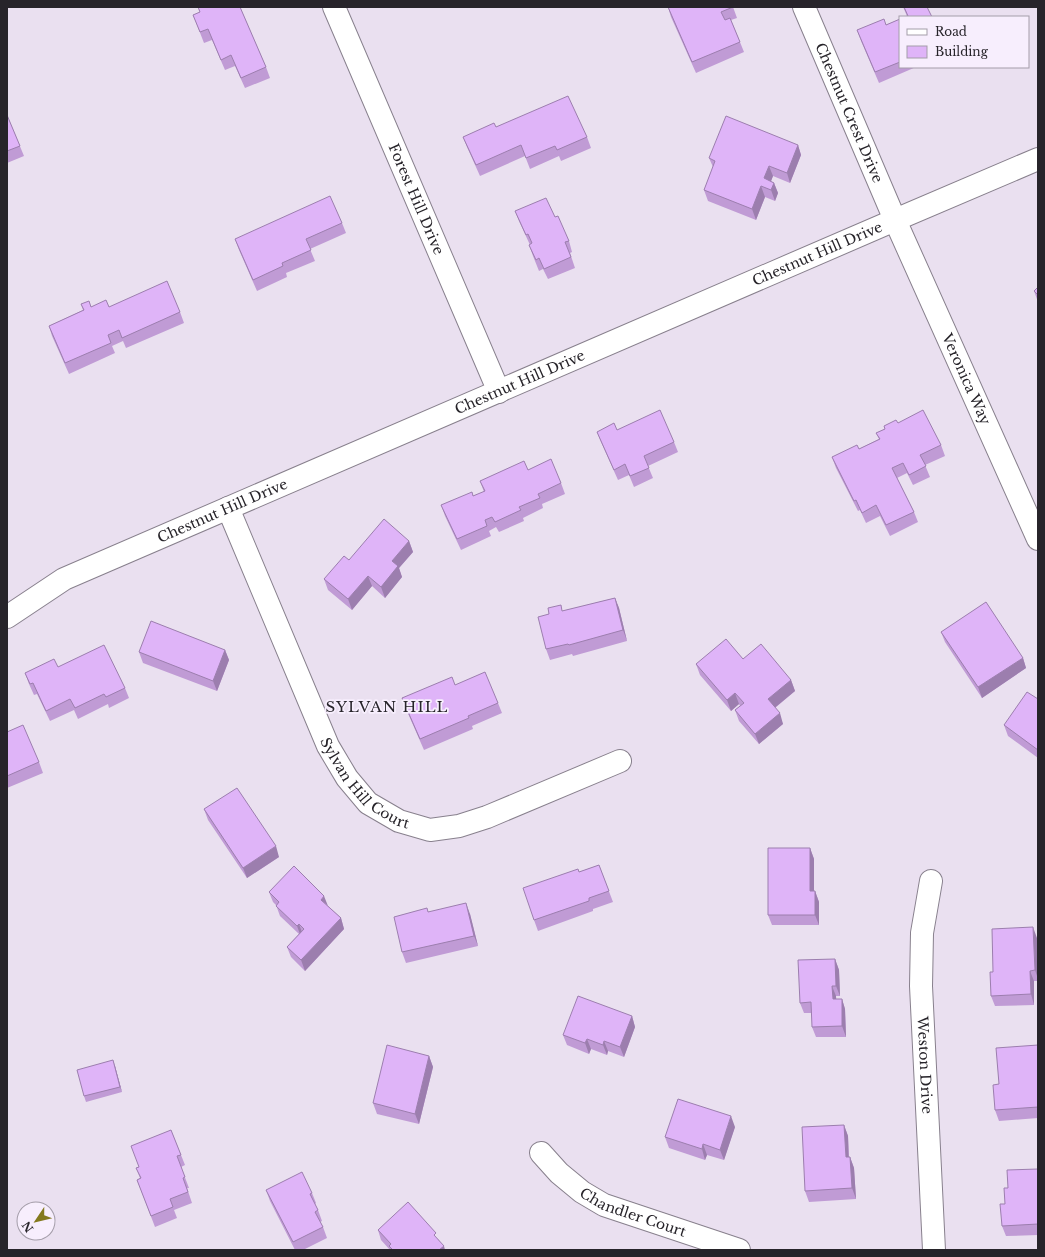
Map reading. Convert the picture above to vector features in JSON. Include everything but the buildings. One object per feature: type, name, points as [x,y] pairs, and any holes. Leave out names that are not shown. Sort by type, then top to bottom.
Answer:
[{"type":"street","name":"Forest Hill Drive","points":[[334,7],[499,392]]},
{"type":"street","name":"Chestnut Crest Drive","points":[[804,7],[895,220]]},
{"type":"street","name":"Chestnut Hill Drive","points":[[7,617],[64,579],[1038,159]]},
{"type":"street","name":"Veronica Way","points":[[895,220],[1038,539]]},
{"type":"street","name":"Sylvan Hill Court","points":[[228,508],[328,746],[347,778],[368,803],[399,821],[430,830],[459,826],[487,817],[620,761]]},
{"type":"street","name":"Weston Drive","points":[[931,882],[922,933],[921,986],[934,1250]]},
{"type":"street","name":"Chandler Court","points":[[541,1154],[559,1174],[582,1192],[604,1205],[739,1250]]},
{"type":"district","name":"SYLVAN HILL","points":[[387,707]]}]
